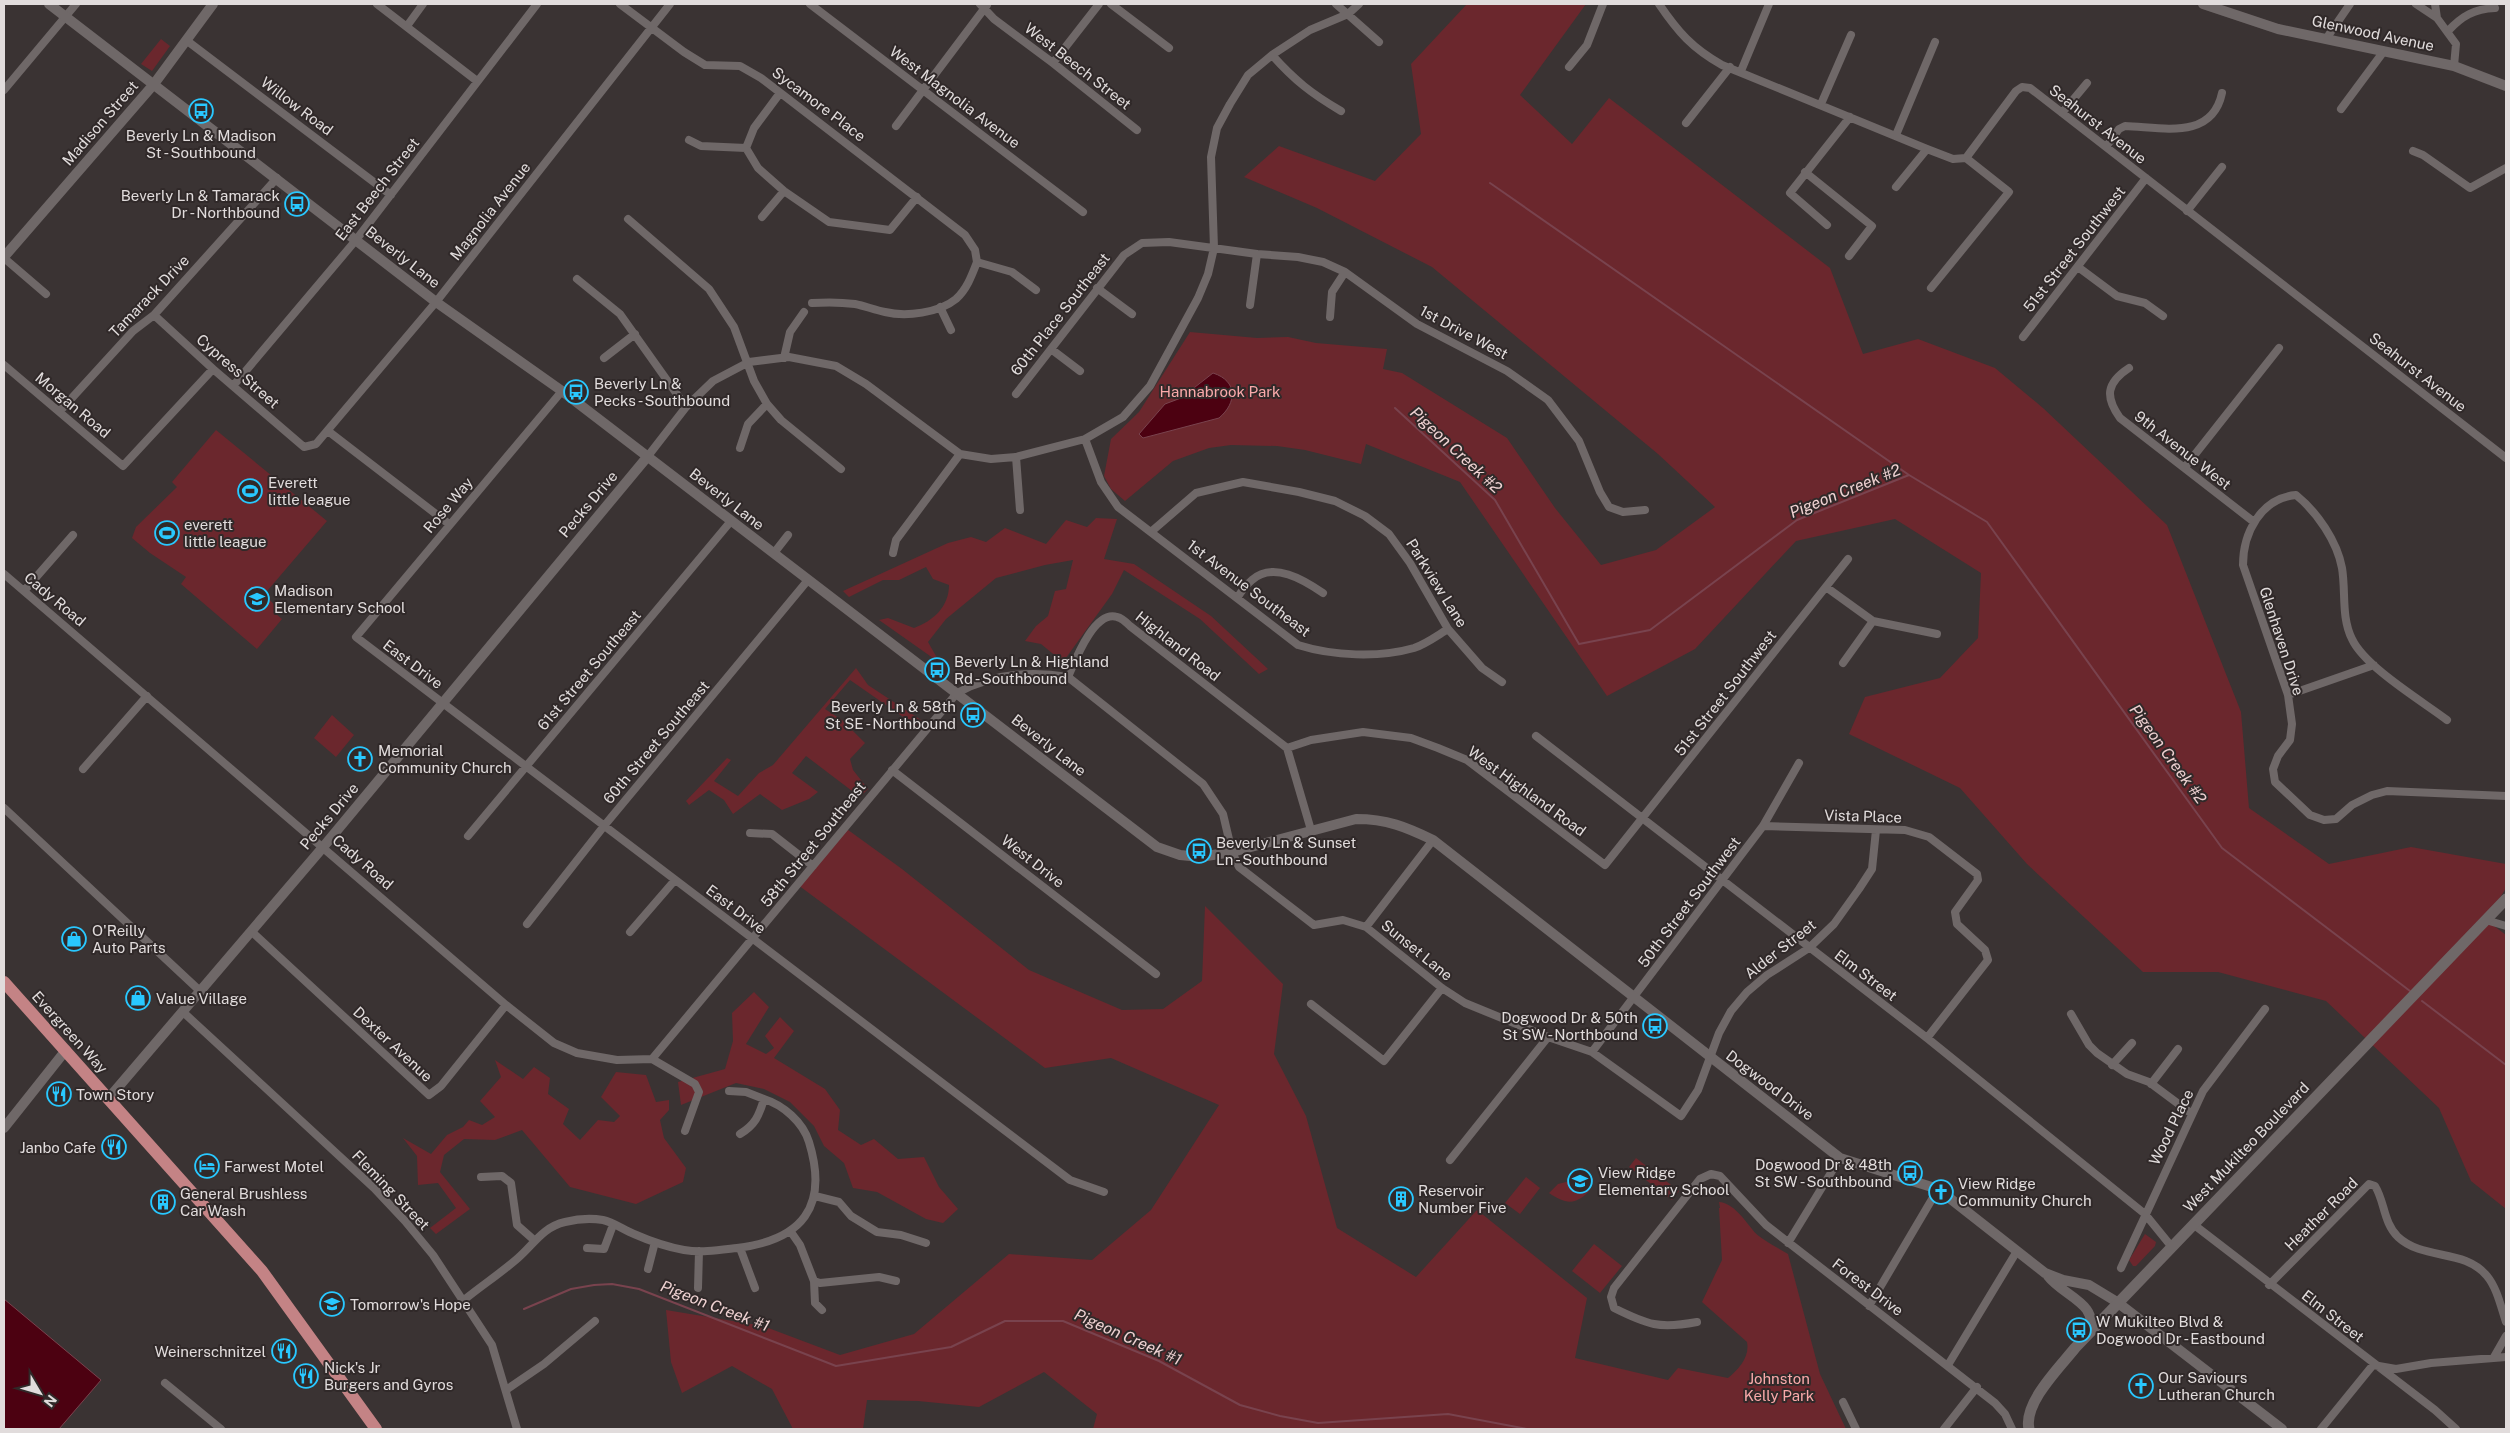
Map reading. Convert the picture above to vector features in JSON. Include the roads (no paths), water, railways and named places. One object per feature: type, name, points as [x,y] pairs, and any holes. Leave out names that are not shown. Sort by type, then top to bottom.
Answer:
[{"type":"main road","name":"West Mukilteo Boulevard","points":[[2029,1429],[2029,1414],[2033,1401],[2089,1332],[2506,898]]},
{"type":"main road","name":"Evergreen Way","points":[[4,982],[262,1271],[376,1429]]},
{"type":"street","name":"Beverly Lane","points":[[49,4],[436,302],[648,456],[1157,847],[1180,855],[1200,857],[1232,852],[1356,819],[1375,819],[1400,824],[1433,840]]},
{"type":"street","points":[[4,90],[76,4]]},
{"type":"street","name":"Madison Street","points":[[4,258],[154,84],[213,4]]},
{"type":"street","points":[[377,4],[477,81]]},
{"type":"street","points":[[407,26],[423,4]]},
{"type":"street","name":"East Beech Street","points":[[232,386],[356,240],[537,4]]},
{"type":"street","name":"Sycamore Place","points":[[620,4],[651,28],[705,64],[740,66],[761,78],[965,235],[975,250],[977,262]]},
{"type":"street","points":[[651,28],[670,4]]},
{"type":"street","name":"West Magnolia Avenue","points":[[810,4],[1083,212]]},
{"type":"street","points":[[1054,63],[1099,4]]},
{"type":"street","points":[[1111,4],[1169,48]]},
{"type":"street","points":[[1336,4],[1379,42]]},
{"type":"street","points":[[648,456],[686,408],[713,381],[749,362],[784,358],[836,366],[866,384],[960,454],[991,459],[1016,457],[1085,438],[1123,417],[1145,394],[1198,298],[1208,274],[1214,248],[1210,157],[1217,128],[1248,75],[1272,55],[1310,30],[1348,14],[1359,4]]},
{"type":"street","points":[[1569,67],[1587,45],[1603,4]]},
{"type":"street","points":[[1659,4],[1682,37],[1699,52],[1730,68],[1896,135],[1926,150],[1954,158],[1966,158],[2009,192],[1931,288]]},
{"type":"street","points":[[1741,71],[1769,4]]},
{"type":"street","name":"Glenwood Avenue","points":[[2203,4],[2278,28],[2454,66],[2506,86]]},
{"type":"street","points":[[2326,39],[2350,4]]},
{"type":"street","points":[[2416,4],[2437,18],[2456,44],[2454,66]]},
{"type":"street","points":[[2435,4],[2437,18]]},
{"type":"street","points":[[896,126],[984,5]]},
{"type":"street","name":"West Beech Street","points":[[984,5],[994,19],[1054,63],[1137,130]]},
{"type":"street","points":[[2448,31],[2468,13],[2495,8]]},
{"type":"street","name":"Magnolia Avenue","points":[[304,447],[316,444],[328,431],[436,302],[651,28]]},
{"type":"street","points":[[1821,104],[1851,36]]},
{"type":"street","name":"Willow Road","points":[[186,40],[391,195]]},
{"type":"street","points":[[1896,135],[1936,42]]},
{"type":"street","points":[[2341,109],[2384,51]]},
{"type":"street","points":[[1272,55],[1310,93],[1341,111]]},
{"type":"street","points":[[1686,123],[1730,68]]},
{"type":"street","points":[[2062,113],[2087,83]]},
{"type":"street","name":"Seahurst Avenue","points":[[1966,158],[2016,91],[2022,86],[2030,88],[2506,458]]},
{"type":"street","points":[[746,148],[754,128],[780,93]]},
{"type":"street","points":[[2106,147],[2119,129],[2125,126],[2172,129],[2186,128],[2198,124],[2212,115],[2219,106],[2222,93]]},
{"type":"street","points":[[1827,225],[1790,193],[1850,117]]},
{"type":"street","points":[[689,140],[701,146],[746,148]]},
{"type":"street","points":[[746,148],[758,168],[784,191],[829,222],[890,230],[917,197]]},
{"type":"street","points":[[1896,188],[1926,150]]},
{"type":"street","points":[[2413,151],[2423,155],[2470,188],[2506,168]]},
{"type":"street","points":[[2187,210],[2222,167]]},
{"type":"street","points":[[1806,172],[1872,226],[1849,256]]},
{"type":"street","name":"Tamarack Drive","points":[[60,411],[133,330],[154,315],[277,178]]},
{"type":"street","name":"51st Street Southwest","points":[[2023,336],[2146,178]]},
{"type":"street","points":[[762,217],[784,191]]},
{"type":"street","points":[[628,219],[709,289],[734,326],[749,362],[754,381],[767,404],[782,420],[841,469]]},
{"type":"street","name":"60th Place Southeast","points":[[1016,394],[1124,255],[1142,243],[1169,242],[1214,248]]},
{"type":"street","name":"1st Drive West","points":[[1214,248],[1298,257],[1323,262],[1345,272],[1417,324],[1507,372],[1548,400],[1579,442],[1600,492],[1609,507],[1623,512],[1645,510]]},
{"type":"street","points":[[1250,304],[1257,254]]},
{"type":"street","points":[[4,258],[46,294]]},
{"type":"street","points":[[812,303],[858,304],[886,313],[911,314],[940,307],[956,300],[968,284],[977,262],[1012,272],[1036,290]]},
{"type":"street","points":[[2078,267],[2117,296],[2145,303],[2163,316]]},
{"type":"street","points":[[1330,317],[1332,292],[1345,272]]},
{"type":"street","points":[[577,279],[620,314],[686,408]]},
{"type":"street","points":[[1097,288],[1132,314]]},
{"type":"street","points":[[940,307],[951,330]]},
{"type":"street","points":[[784,358],[790,332],[804,312]]},
{"type":"street","name":"Cypress Street","points":[[154,315],[232,386],[304,447]]},
{"type":"street","points":[[604,358],[635,334]]},
{"type":"street","points":[[2186,467],[2279,348]]},
{"type":"street","points":[[1050,349],[1080,371]]},
{"type":"street","name":"Morgan Road","points":[[4,365],[123,466],[213,369]]},
{"type":"street","name":"9th Avenue West","points":[[2129,368],[2119,375],[2112,384],[2110,395],[2111,406],[2120,418],[2186,467],[2254,522]]},
{"type":"street","name":"Rose Way","points":[[356,637],[449,524],[562,392]]},
{"type":"street","points":[[740,448],[748,424],[767,404]]},
{"type":"street","points":[[328,431],[449,524]]},
{"type":"street","name":"1st Avenue Southeast","points":[[1085,438],[1101,482],[1118,507],[1298,645],[1318,651],[1394,652],[1416,647],[1448,629]]},
{"type":"street","points":[[893,554],[896,540],[960,454]]},
{"type":"street","name":"Pecks Drive","points":[[108,1099],[252,932],[648,456]]},
{"type":"street","points":[[1016,457],[1020,510]]},
{"type":"street","name":"Parkview Lane","points":[[1152,532],[1196,493],[1243,482],[1299,492],[1335,501],[1364,516],[1389,534],[1410,562],[1448,629],[1482,668],[1502,682]]},
{"type":"street","points":[[2254,522],[2268,507],[2284,496],[2296,496],[2310,506],[2324,524],[2342,567],[2346,617],[2352,639],[2362,654],[2374,665],[2447,720]]},
{"type":"street","name":"61st Street Southeast","points":[[468,836],[731,521]]},
{"type":"street","name":"Glenhaven Drive","points":[[2254,522],[2243,547],[2243,565],[2288,695],[2292,724],[2290,740],[2278,756],[2273,769],[2275,782],[2310,814],[2324,820],[2336,819],[2352,805],[2387,790],[2506,796]]},
{"type":"street","points":[[24,591],[73,535]]},
{"type":"street","points":[[774,553],[788,535]]},
{"type":"street","name":"51st Street Southwest","points":[[1622,845],[1848,559]]},
{"type":"street","points":[[1237,598],[1252,578],[1267,572],[1285,573],[1305,580],[1323,593]]},
{"type":"street","name":"Cady Road","points":[[4,574],[324,846],[506,1005],[554,1043],[577,1053],[617,1060],[652,1059]]},
{"type":"street","name":"60th Street Southeast","points":[[527,924],[604,826],[808,580]]},
{"type":"street","points":[[1826,587],[1873,621],[1937,634]]},
{"type":"street","name":"Highland Road","points":[[1068,677],[1078,652],[1096,625],[1107,617],[1118,617],[1287,748]]},
{"type":"street","points":[[1843,663],[1873,621]]},
{"type":"street","name":"East Drive","points":[[356,637],[1070,1180],[1104,1192]]},
{"type":"street","points":[[2288,695],[2374,665]]},
{"type":"street","points":[[957,693],[977,682],[1000,675],[1046,673],[1068,677]]},
{"type":"street","name":"Sunset Lane","points":[[1068,677],[1203,784],[1223,814],[1232,852],[1239,867],[1314,925],[1343,920],[1366,927],[1442,988],[1465,1003],[1548,1037],[1592,1052],[1681,1116]]},
{"type":"street","name":"58th Street Southeast","points":[[652,1059],[957,693]]},
{"type":"street","points":[[83,769],[147,696]]},
{"type":"street","name":"West Highland Road","points":[[1287,748],[1326,737],[1363,732],[1411,738],[1467,760],[1605,865],[1622,845]]},
{"type":"street","name":"Elm Street","points":[[1536,736],[1642,820],[1927,1038],[2145,1214],[2171,1246]]},
{"type":"street","points":[[1287,748],[1311,830]]},
{"type":"street","name":"50th Street Southwest","points":[[1592,1052],[1763,826],[1799,763]]},
{"type":"street","name":"West Drive","points":[[892,770],[1156,974]]},
{"type":"street","points":[[4,808],[200,991]]},
{"type":"street","name":"Vista Place","points":[[1763,826],[1905,830],[1929,837],[1977,874],[1978,880],[1955,912],[1957,924],[1985,950],[1988,960],[1927,1038]]},
{"type":"street","name":"Alder Street","points":[[1681,1116],[1698,1090],[1719,1033],[1731,1012],[1747,992],[1787,960],[1809,948],[1834,924],[1872,869],[1876,830]]},
{"type":"street","points":[[750,833],[772,834],[813,866]]},
{"type":"street","points":[[1366,927],[1433,840]]},
{"type":"street","name":"Dogwood Drive","points":[[1433,840],[1840,1158],[1938,1189],[2046,1273],[2063,1280],[2089,1285],[2117,1302],[2282,1429]]},
{"type":"street","points":[[630,932],[675,880]]},
{"type":"street","points":[[2486,920],[2506,926]]},
{"type":"street","name":"Dexter Avenue","points":[[252,932],[429,1095],[441,1086],[506,1005]]},
{"type":"street","points":[[1312,1004],[1384,1062],[1442,988]]},
{"type":"street","name":"Wood Place","points":[[2121,1268],[2203,1091],[2265,1009]]},
{"type":"street","name":"Fleming Street","points":[[183,1012],[374,1188],[405,1221],[464,1300],[492,1345],[506,1390],[515,1429]]},
{"type":"street","points":[[2071,1014],[2089,1045],[2112,1065],[2152,1084],[2192,1114]]},
{"type":"street","points":[[1450,1160],[1548,1037]]},
{"type":"street","points":[[2112,1065],[2132,1043]]},
{"type":"street","points":[[2152,1084],[2178,1049]]},
{"type":"street","points":[[4,1128],[66,1050]]},
{"type":"street","points":[[652,1059],[695,1084],[699,1092],[685,1131]]},
{"type":"street","points":[[464,1300],[518,1257],[547,1228],[564,1222],[585,1219],[604,1220],[655,1242],[686,1250],[754,1246],[791,1232],[806,1216],[815,1196],[809,1141],[802,1126],[784,1108],[746,1092],[729,1091]]},
{"type":"street","points":[[740,1134],[752,1126],[760,1114],[764,1099]]},
{"type":"street","points":[[1788,1243],[1840,1158]]},
{"type":"street","name":"Forest Drive","points":[[1697,1322],[1670,1327],[1652,1324],[1614,1308],[1611,1298],[1614,1288],[1700,1179],[1711,1174],[1720,1176],[1766,1226],[1977,1387],[2005,1414],[2012,1429]]},
{"type":"street","points":[[481,1177],[502,1176],[511,1183],[517,1225],[534,1240]]},
{"type":"street","name":"Heather Road","points":[[2269,1285],[2369,1184],[2375,1186],[2378,1191],[2387,1223],[2397,1236],[2409,1246],[2428,1252],[2458,1257],[2472,1264],[2487,1276],[2496,1292],[2506,1322]]},
{"type":"street","points":[[1869,1306],[1938,1189]]},
{"type":"street","points":[[815,1196],[839,1202],[851,1216],[876,1232],[901,1235],[926,1243]]},
{"type":"street","name":"Elm Street","points":[[2193,1224],[2456,1429]]},
{"type":"street","points":[[587,1248],[604,1249],[613,1225]]},
{"type":"street","points":[[791,1232],[800,1244],[814,1281],[815,1303],[822,1310]]},
{"type":"street","points":[[648,1269],[655,1242]]},
{"type":"street","points":[[740,1248],[755,1288]]},
{"type":"street","points":[[698,1288],[699,1250]]},
{"type":"street","points":[[1948,1365],[2017,1251]]},
{"type":"street","points":[[2046,1273],[2053,1283],[2090,1313],[2092,1320],[2089,1332]]},
{"type":"street","points":[[814,1281],[820,1283],[879,1277],[896,1281]]},
{"type":"street","points":[[506,1390],[544,1364],[595,1321]]},
{"type":"street","points":[[2494,1357],[2506,1336]]},
{"type":"street","points":[[2321,1429],[2373,1365],[2396,1369],[2506,1357]]},
{"type":"street","points":[[165,1383],[221,1429]]},
{"type":"street","points":[[1944,1429],[1977,1387]]},
{"type":"street","points":[[1843,1402],[1856,1429]]},
{"type":"waterway","name":"Pigeon Creek #2","points":[[1490,183],[1909,475],[1987,522],[2222,848],[2410,991]]},
{"type":"waterway","name":"Pigeon Creek #2","points":[[1395,408],[1495,500],[1579,644],[1650,630],[1797,520],[1909,475]]},
{"type":"waterway","name":"Pigeon Creek #2","points":[[2422,1001],[2506,1065]]},
{"type":"waterway","name":"Pigeon Creek #1","points":[[524,1309],[571,1289],[612,1284],[639,1289],[836,1366],[951,1347],[1005,1321],[1063,1321],[1159,1361],[1240,1405],[1280,1416],[1318,1423],[1448,1414],[1527,1429]]},
{"type":"place","name":"Beverly Ln & Madison St - Southbound","points":[[201,111]]},
{"type":"place","name":"Beverly Ln & Tamarack Dr - Northbound","points":[[297,204]]},
{"type":"place","name":"Beverly Ln & Pecks - Southbound","points":[[576,392]]},
{"type":"place","name":"Everett little league","points":[[250,491]]},
{"type":"place","name":"everett little league","points":[[167,533]]},
{"type":"place","name":"Madison Elementary School","points":[[257,599]]},
{"type":"place","name":"Beverly Ln & Highland Rd - Southbound","points":[[937,670]]},
{"type":"place","name":"Beverly Ln & 58th St SE - Northbound","points":[[973,715]]},
{"type":"place","name":"Memorial Community Church","points":[[360,759]]},
{"type":"place","name":"Beverly Ln & Sunset Ln - Southbound","points":[[1199,851]]},
{"type":"place","name":"O'Reilly Auto Parts","points":[[74,939]]},
{"type":"place","name":"Value Village","points":[[138,998]]},
{"type":"place","name":"Dogwood Dr & 50th St SW - Northbound","points":[[1655,1026]]},
{"type":"place","name":"Town Story","points":[[59,1094]]},
{"type":"place","name":"Janbo Cafe","points":[[114,1147]]},
{"type":"place","name":"Farwest Motel","points":[[207,1166]]},
{"type":"place","name":"Dogwood Dr & 48th St SW - Southbound","points":[[1910,1173]]},
{"type":"place","name":"View Ridge Elementary School","points":[[1580,1181]]},
{"type":"place","name":"View Ridge Community Church","points":[[1941,1192]]},
{"type":"place","name":"Reservoir Number Five","points":[[1401,1199]]},
{"type":"place","name":"General Brushless Car Wash","points":[[163,1202]]},
{"type":"place","name":"Tomorrow's Hope","points":[[332,1304]]},
{"type":"place","name":"W Mukilteo Blvd & Dogwood Dr - Eastbound","points":[[2079,1330]]},
{"type":"place","name":"Weinerschnitzel","points":[[284,1351]]},
{"type":"place","name":"Nick's Jr Burgers and Gyros","points":[[306,1376]]},
{"type":"place","name":"Our Saviours Lutheran Church","points":[[2141,1386]]},
{"type":"park label","name":"Hannabrook Park","points":[[1220,391]]},
{"type":"park label","name":"Johnston Kelly Park","points":[[1779,1386]]}]
